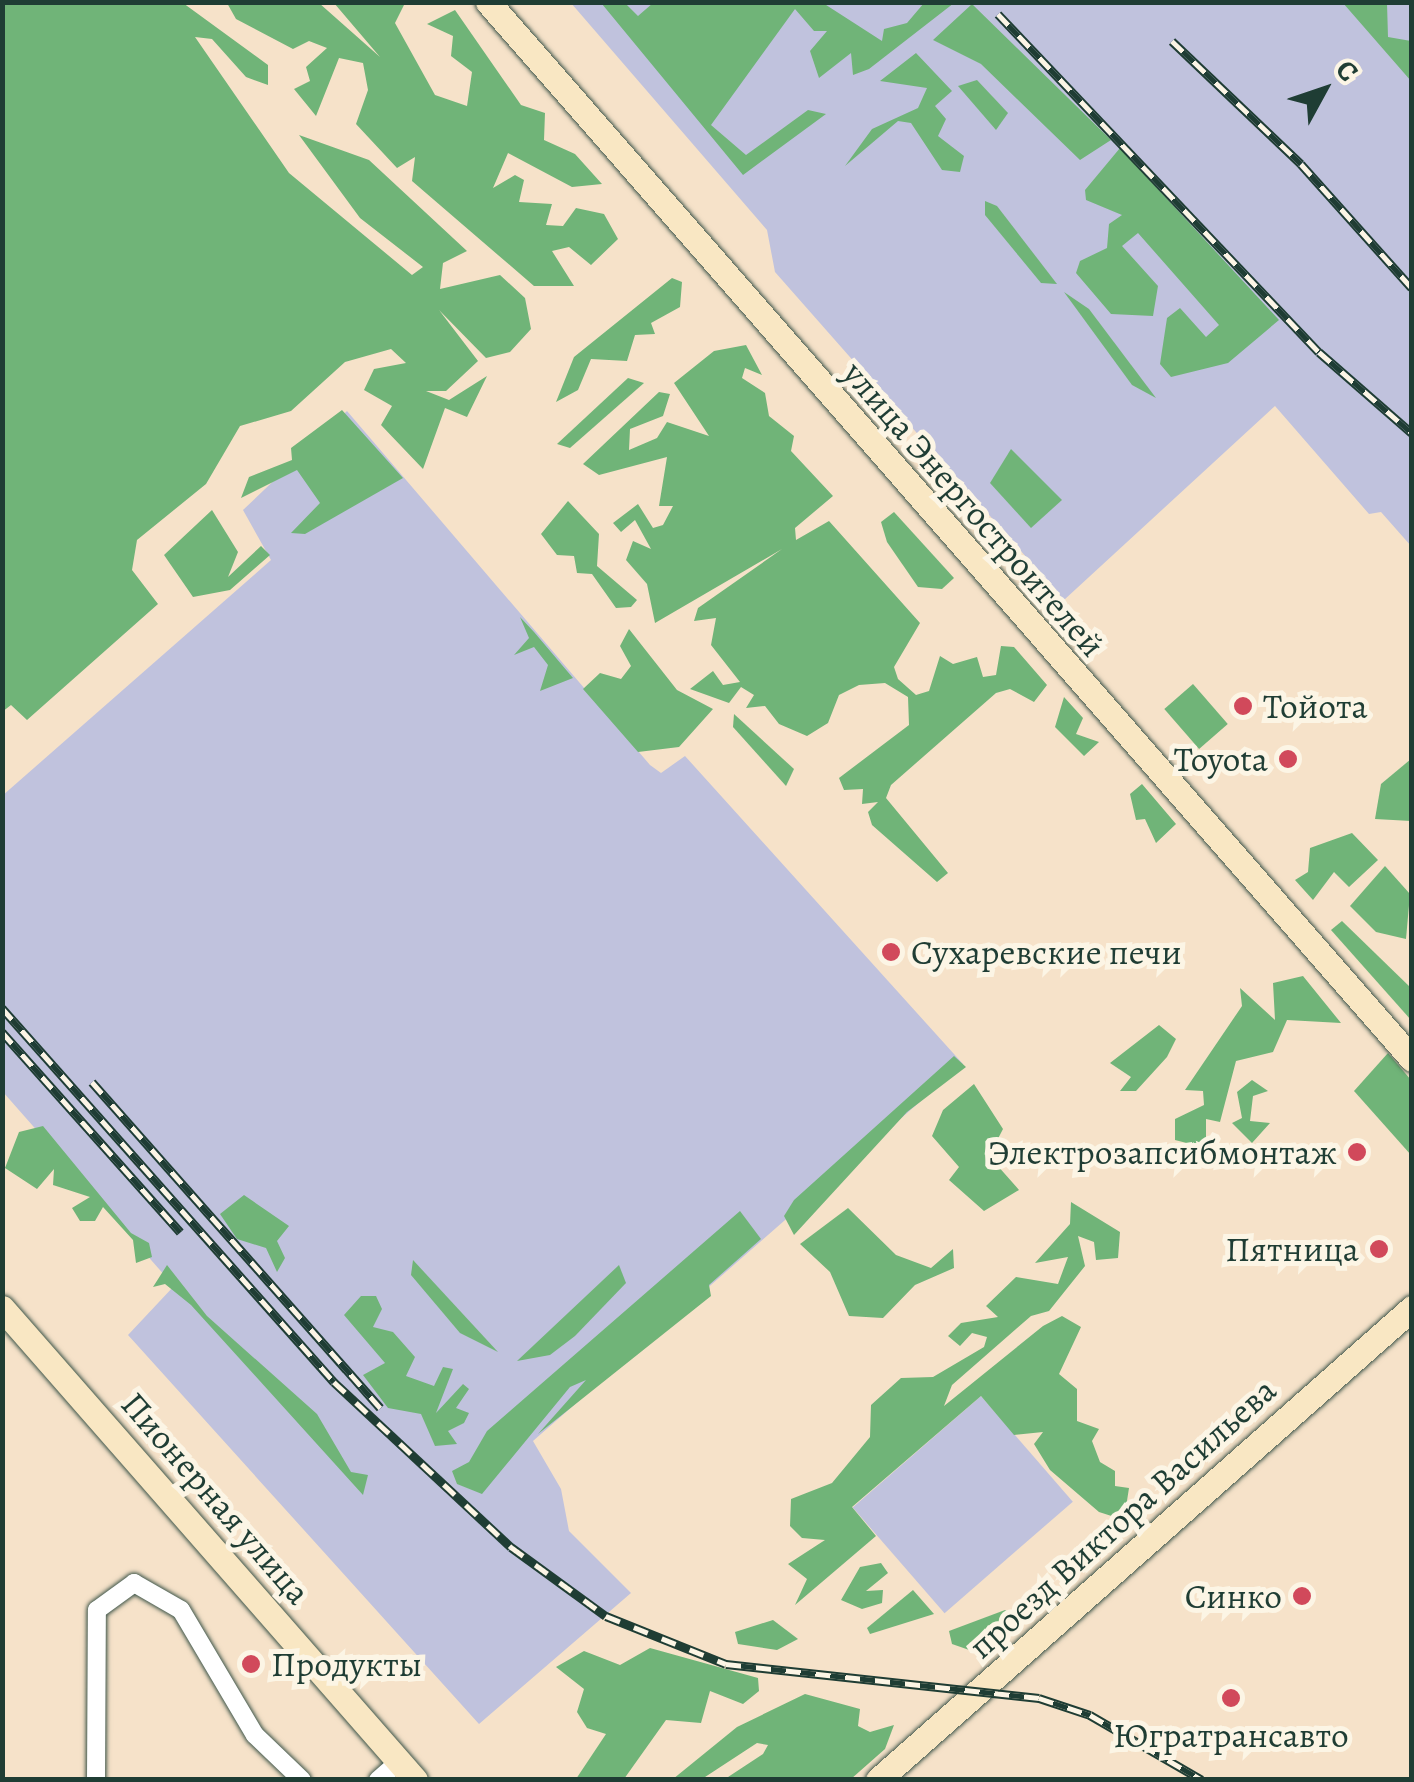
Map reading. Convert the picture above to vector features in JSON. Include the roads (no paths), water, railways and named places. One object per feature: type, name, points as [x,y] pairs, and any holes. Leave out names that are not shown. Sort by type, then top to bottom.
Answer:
[{"type":"main road","name":"улица Энергостроителей","points":[[488,2],[1412,1059]]},
{"type":"main road","name":"Пионерная улица","points":[[2,1308],[407,1771]]},
{"type":"main road","name":"проезд Виктора Васильева","points":[[878,1780],[1412,1308]]},
{"type":"street","points":[[96,1780],[98,1610],[134,1583],[181,1610],[255,1735],[302,1780]]},
{"type":"street","points":[[378,1780],[407,1771]]},
{"type":"railway","points":[[998,14],[1319,352],[1412,433]]},
{"type":"railway","points":[[1172,41],[1301,164],[1412,288]]},
{"type":"railway","points":[[2,1008],[334,1382],[511,1547],[606,1616],[726,1664],[1039,1698],[1090,1715],[1202,1780]]},
{"type":"railway","points":[[2,1032],[180,1232]]},
{"type":"railway","points":[[92,1082],[380,1408]]},
{"type":"place","name":"Тойота","points":[[1243,706]]},
{"type":"place","name":"Toyota","points":[[1288,759]]},
{"type":"place","name":"Сухаревские печи","points":[[891,952]]},
{"type":"place","name":"Электрозапсибмонтаж","points":[[1357,1152]]},
{"type":"place","name":"Пятница","points":[[1379,1249]]},
{"type":"place","name":"Синко","points":[[1302,1596]]},
{"type":"place","name":"Продукты","points":[[251,1664]]},
{"type":"place","name":"Югратрансавто","points":[[1231,1698]]}]
